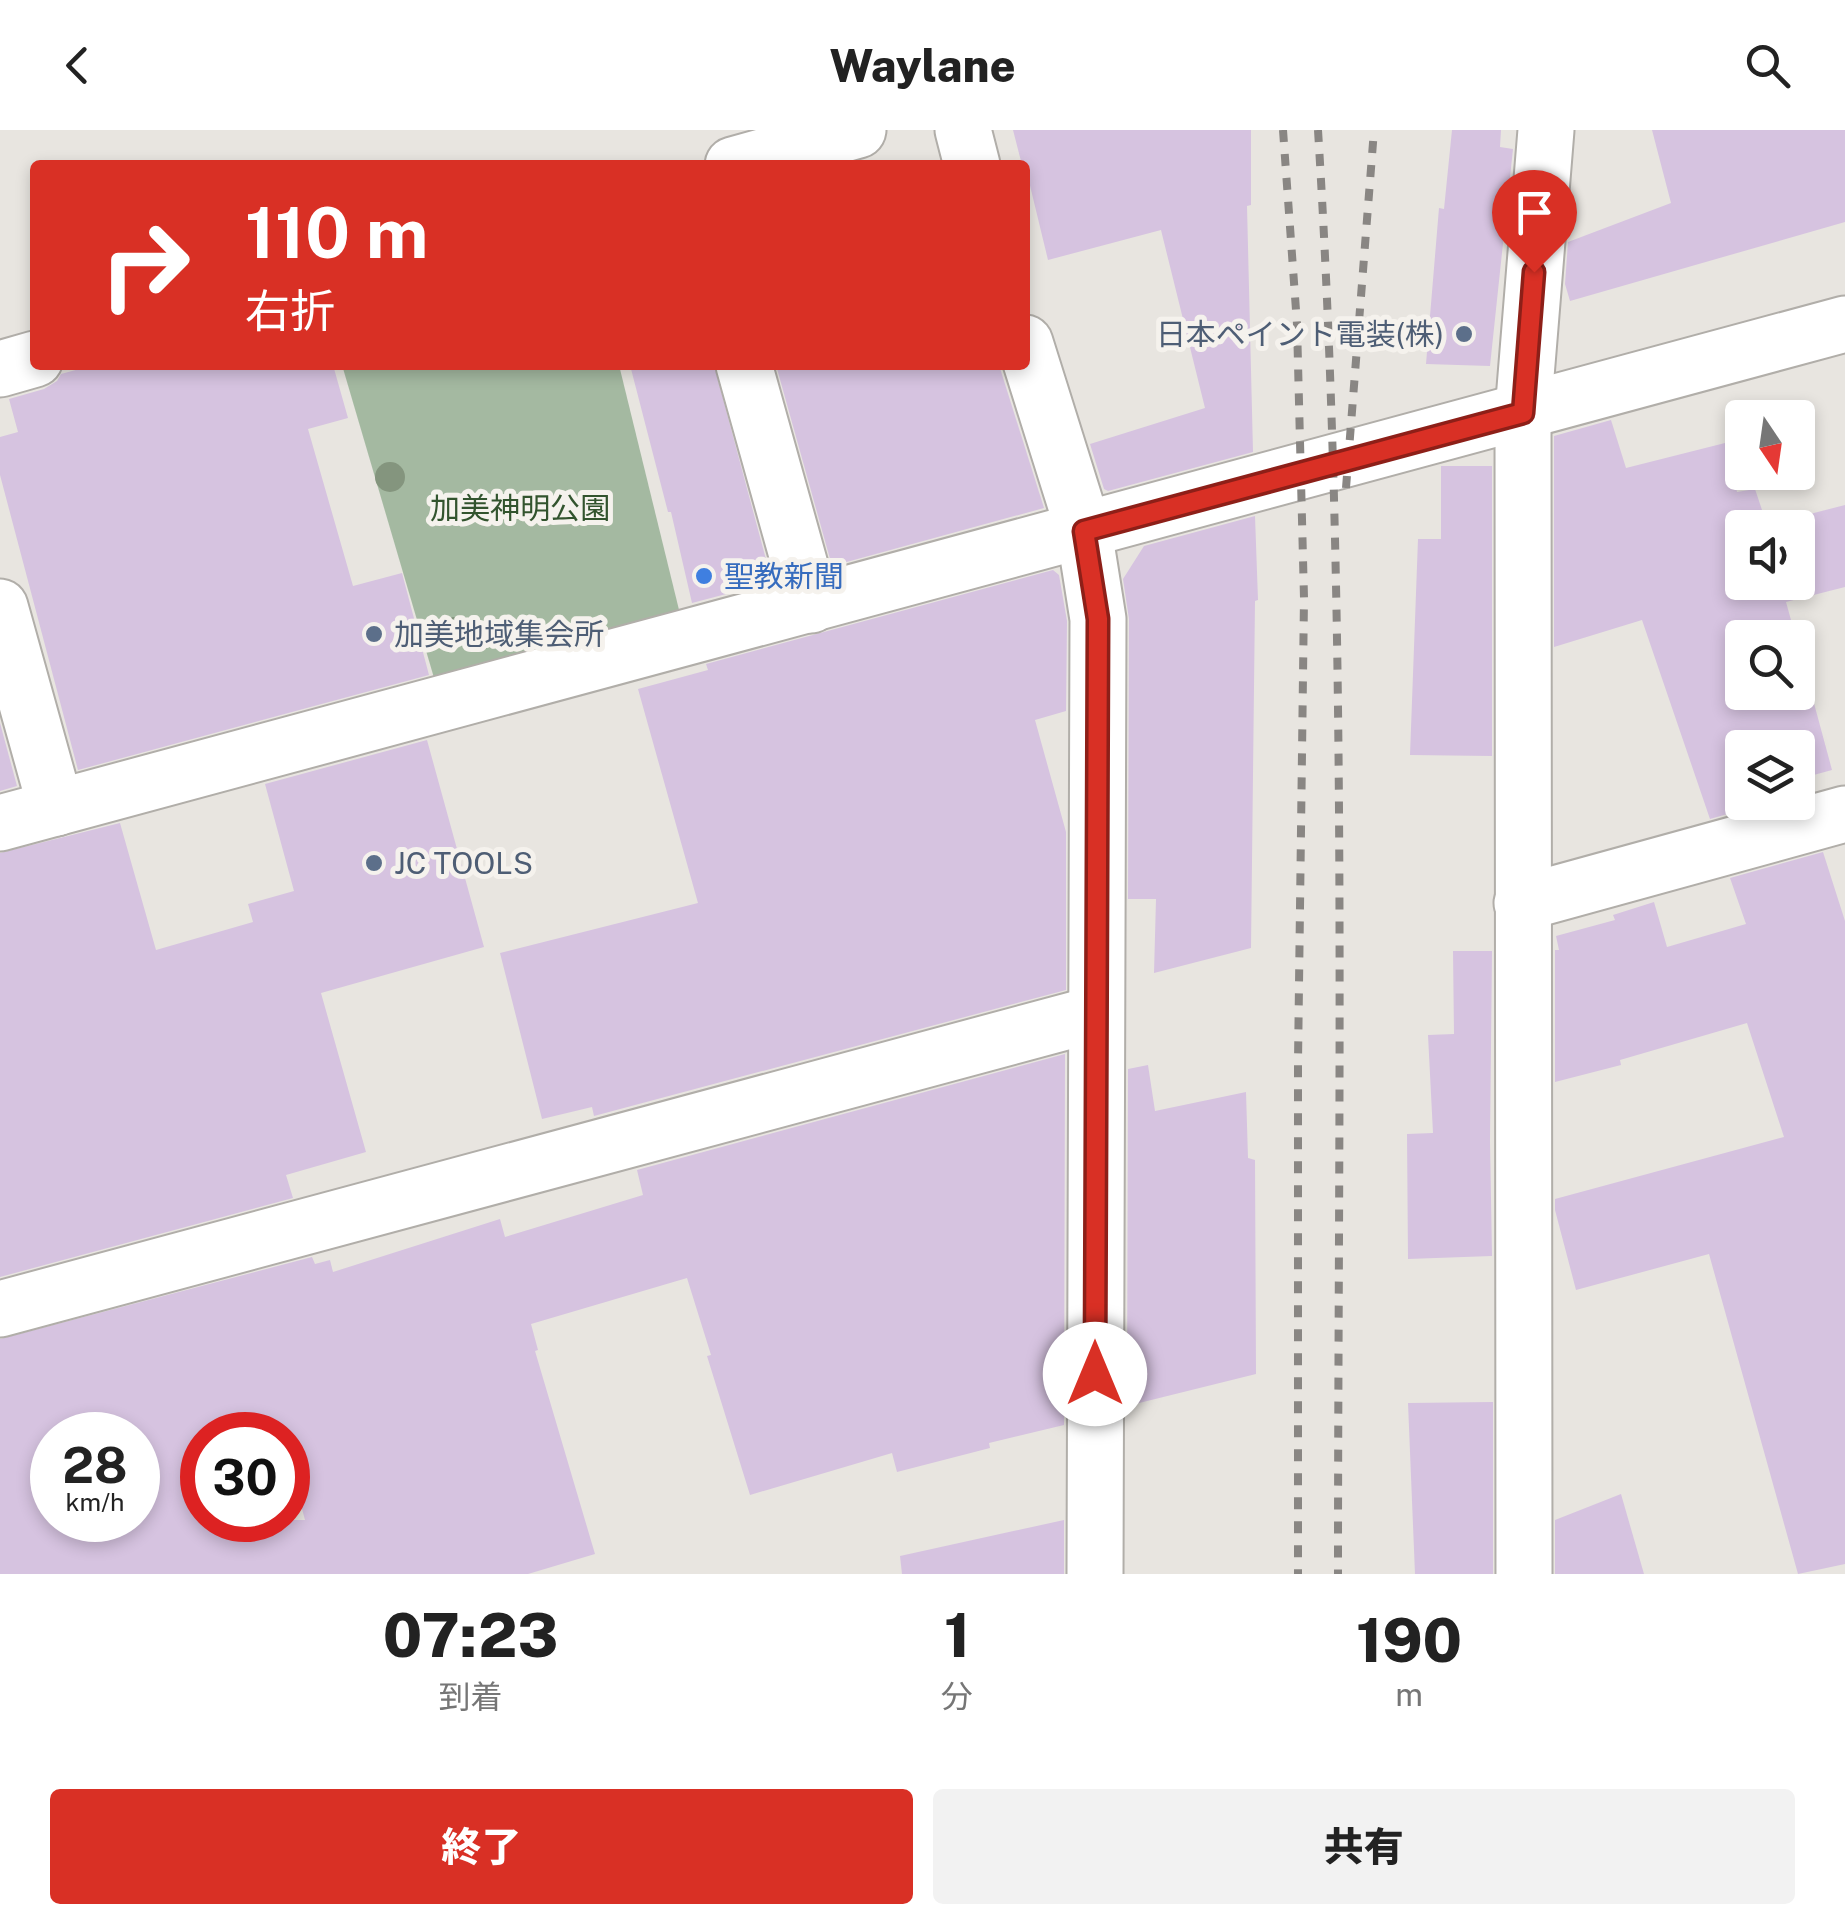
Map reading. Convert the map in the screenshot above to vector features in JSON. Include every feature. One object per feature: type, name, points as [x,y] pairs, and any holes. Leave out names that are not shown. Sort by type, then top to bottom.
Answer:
[{"type":"street","points":[[751,160],[858,130]]},
{"type":"street","points":[[963,130],[971,160]]},
{"type":"street","points":[[1524,1574],[1523,413],[1546,130]]},
{"type":"street","points":[[0,823],[1845,324]]},
{"type":"street","points":[[1030,359],[1084,531],[1098,619],[1095,1574]]},
{"type":"street","points":[[0,369],[30,360]]},
{"type":"street","points":[[745,370],[811,605]]},
{"type":"street","points":[[0,607],[56,808]]},
{"type":"street","points":[[1522,903],[1845,816]]},
{"type":"street","points":[[0,1309],[1095,1014]]},
{"type":"green space","name":"加美神明公園","points":[[343,370],[620,370],[682,622],[437,688]]},
{"type":"building","points":[[1013,130],[1251,130],[1251,205],[1247,206],[1253,452],[1104,489],[1090,444],[1205,408],[1161,230],[1048,260],[1030,186],[1030,160],[1021,160]]},
{"type":"building","points":[[1452,130],[1501,130],[1500,147],[1513,149],[1490,366],[1426,364],[1439,208],[1444,209]]},
{"type":"building","points":[[1652,130],[1845,130],[1845,222],[1570,301],[1565,284],[1568,242],[1671,203]]},
{"type":"building","points":[[76,370],[334,370],[348,418],[308,429],[353,586],[402,573],[429,675],[78,770],[0,475],[0,437],[18,432],[9,399],[44,389],[61,374]]},
{"type":"building","points":[[631,370],[715,370],[772,582],[692,603]]},
{"type":"building","points":[[777,370],[1001,370],[1044,508],[832,566]]},
{"type":"building","points":[[1611,420],[1626,468],[1725,443],[1725,490],[1755,490],[1762,510],[1725,510],[1725,600],[1794,600],[1786,602],[1791,620],[1725,620],[1725,710],[1815,707],[1832,770],[1815,775],[1815,730],[1725,730],[1725,815],[1710,819],[1642,620],[1554,647],[1554,436]]},
{"type":"building","points":[[1441,466],[1492,466],[1492,756],[1410,755],[1418,539],[1441,539]]},
{"type":"building","points":[[1845,505],[1845,587],[1815,595],[1815,513]]},
{"type":"building","points":[[1255,516],[1258,600],[1251,948],[1154,973],[1156,899],[1128,899],[1129,619],[1123,579],[1144,546]]},
{"type":"building","points":[[1053,570],[1059,575],[1067,621],[1066,711],[1035,720],[1066,832],[1066,990],[594,1116],[592,1107],[542,1119],[500,953],[698,903],[638,689],[708,670],[706,664]]},
{"type":"building","points":[[0,723],[17,786],[0,791]]},
{"type":"building","points":[[427,740],[484,947],[321,993],[366,1152],[286,1175],[293,1198],[0,1277],[0,853],[120,823],[156,950],[253,922],[248,904],[294,891],[265,784]]},
{"type":"building","points":[[1823,852],[1845,921],[1845,1564],[1798,1574],[1709,1254],[1576,1290],[1555,1210],[1555,1199],[1784,1137],[1747,1023],[1620,1060],[1621,1065],[1555,1082],[1555,950],[1559,950],[1556,936],[1615,920],[1613,915],[1654,902],[1667,947],[1746,924],[1730,878]]},
{"type":"building","points":[[1453,951],[1492,951],[1492,1256],[1408,1259],[1407,1134],[1433,1133],[1428,1035],[1454,1034]]},
{"type":"building","points":[[1065,1054],[1064,1425],[897,1472],[892,1453],[750,1495],[687,1278],[531,1324],[538,1350],[535,1351],[595,1554],[528,1574],[0,1574],[0,1339],[312,1257],[315,1264],[330,1260],[333,1272],[500,1219],[505,1237],[643,1195],[637,1170]]},
{"type":"building","points":[[1148,1065],[1155,1111],[1246,1092],[1248,1158],[1255,1160],[1256,1374],[1127,1406],[1128,1069]]},
{"type":"building","points":[[1493,1402],[1493,1574],[1415,1574],[1408,1403]]},
{"type":"building","points":[[1621,1494],[1644,1574],[1555,1574],[1555,1520]]},
{"type":"building","points":[[1064,1520],[1064,1574],[902,1574],[900,1556]]},
{"type":"railway","points":[[1283,130],[1297,324],[1304,598],[1298,1062],[1298,1574]]},
{"type":"railway","points":[[1318,130],[1338,671],[1338,1574]]},
{"type":"railway","points":[[1346,488],[1374,130]]},
{"type":"place","name":"日本ペイント電装(株)","points":[[1464,334]]},
{"type":"place","name":"聖教新聞","points":[[704,576]]},
{"type":"place","name":"加美地域集会所","points":[[374,634]]},
{"type":"place","name":"JC TOOLS","points":[[374,863]]},
{"type":"route","points":[[1095,1374],[1098,619],[1084,531],[1523,413],[1534,272]]}]
